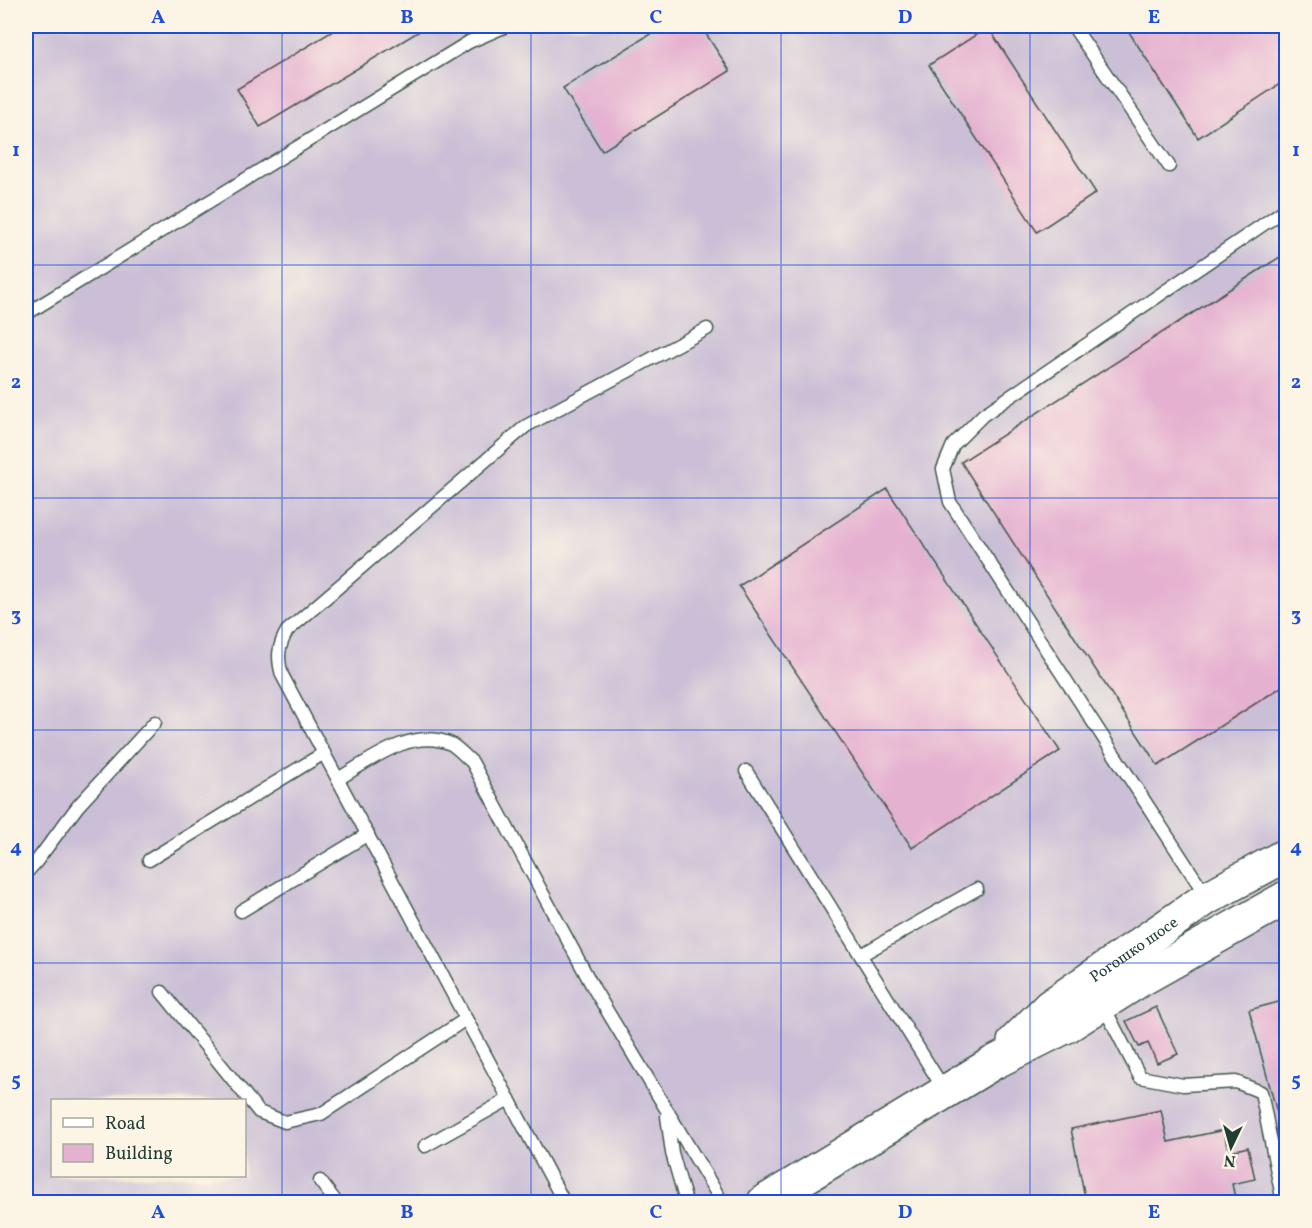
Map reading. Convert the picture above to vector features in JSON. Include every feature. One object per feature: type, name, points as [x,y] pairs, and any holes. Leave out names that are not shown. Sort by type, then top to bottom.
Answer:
[{"type":"main road","name":"Рогошко шосе","points":[[993,1063],[1050,1006],[1207,898],[1287,855]]},
{"type":"main road","name":"Рогошко шосе","points":[[764,1203],[993,1063],[1067,1026],[1286,899]]},
{"type":"lane","points":[[26,314],[469,42],[506,26]]},
{"type":"lane","points":[[1073,26],[1169,166]]},
{"type":"lane","points":[[1207,898],[950,502],[943,469],[953,445],[983,415],[1287,209]]},
{"type":"lane","points":[[564,1203],[282,675],[277,659],[280,644],[287,631],[526,426],[707,329]]},
{"type":"lane","points":[[26,873],[78,806],[155,722]]},
{"type":"lane","points":[[338,779],[395,746],[427,739],[452,744],[472,762],[594,989],[722,1203]]},
{"type":"lane","points":[[149,860],[324,753]]},
{"type":"lane","points":[[746,771],[946,1092]]},
{"type":"lane","points":[[241,911],[368,834]]},
{"type":"lane","points":[[861,955],[977,889]]},
{"type":"lane","points":[[162,992],[259,1112],[285,1122],[321,1114],[466,1019]]},
{"type":"lane","points":[[1102,1004],[1140,1077],[1183,1085],[1236,1082],[1261,1092],[1282,1203]]},
{"type":"lane","points":[[425,1146],[509,1099]]},
{"type":"lane","points":[[667,1110],[672,1153],[686,1203]]},
{"type":"lane","points":[[320,1181],[336,1203]]},
{"type":"shaded area","points":[[26,26],[1286,26],[1286,1202],[26,1202]]},
{"type":"building","points":[[341,26],[428,26],[260,127],[237,89]]},
{"type":"building","points":[[663,26],[701,26],[730,71],[602,151],[563,88]]},
{"type":"building","points":[[1125,26],[1286,26],[1286,80],[1198,138]]},
{"type":"building","points":[[988,27],[1096,193],[1037,232],[929,65]]},
{"type":"building","points":[[1286,253],[1286,684],[1158,766],[961,462]]},
{"type":"building","points":[[887,489],[1060,751],[912,848],[739,586]]},
{"type":"building","points":[[1286,1000],[1286,1118],[1279,1120],[1249,1010]]},
{"type":"building","points":[[1156,1007],[1178,1054],[1157,1063],[1148,1043],[1139,1047],[1126,1021]]},
{"type":"building","points":[[1161,1110],[1168,1142],[1224,1130],[1228,1152],[1248,1147],[1255,1179],[1232,1184],[1236,1202],[1086,1202],[1071,1129]]}]
